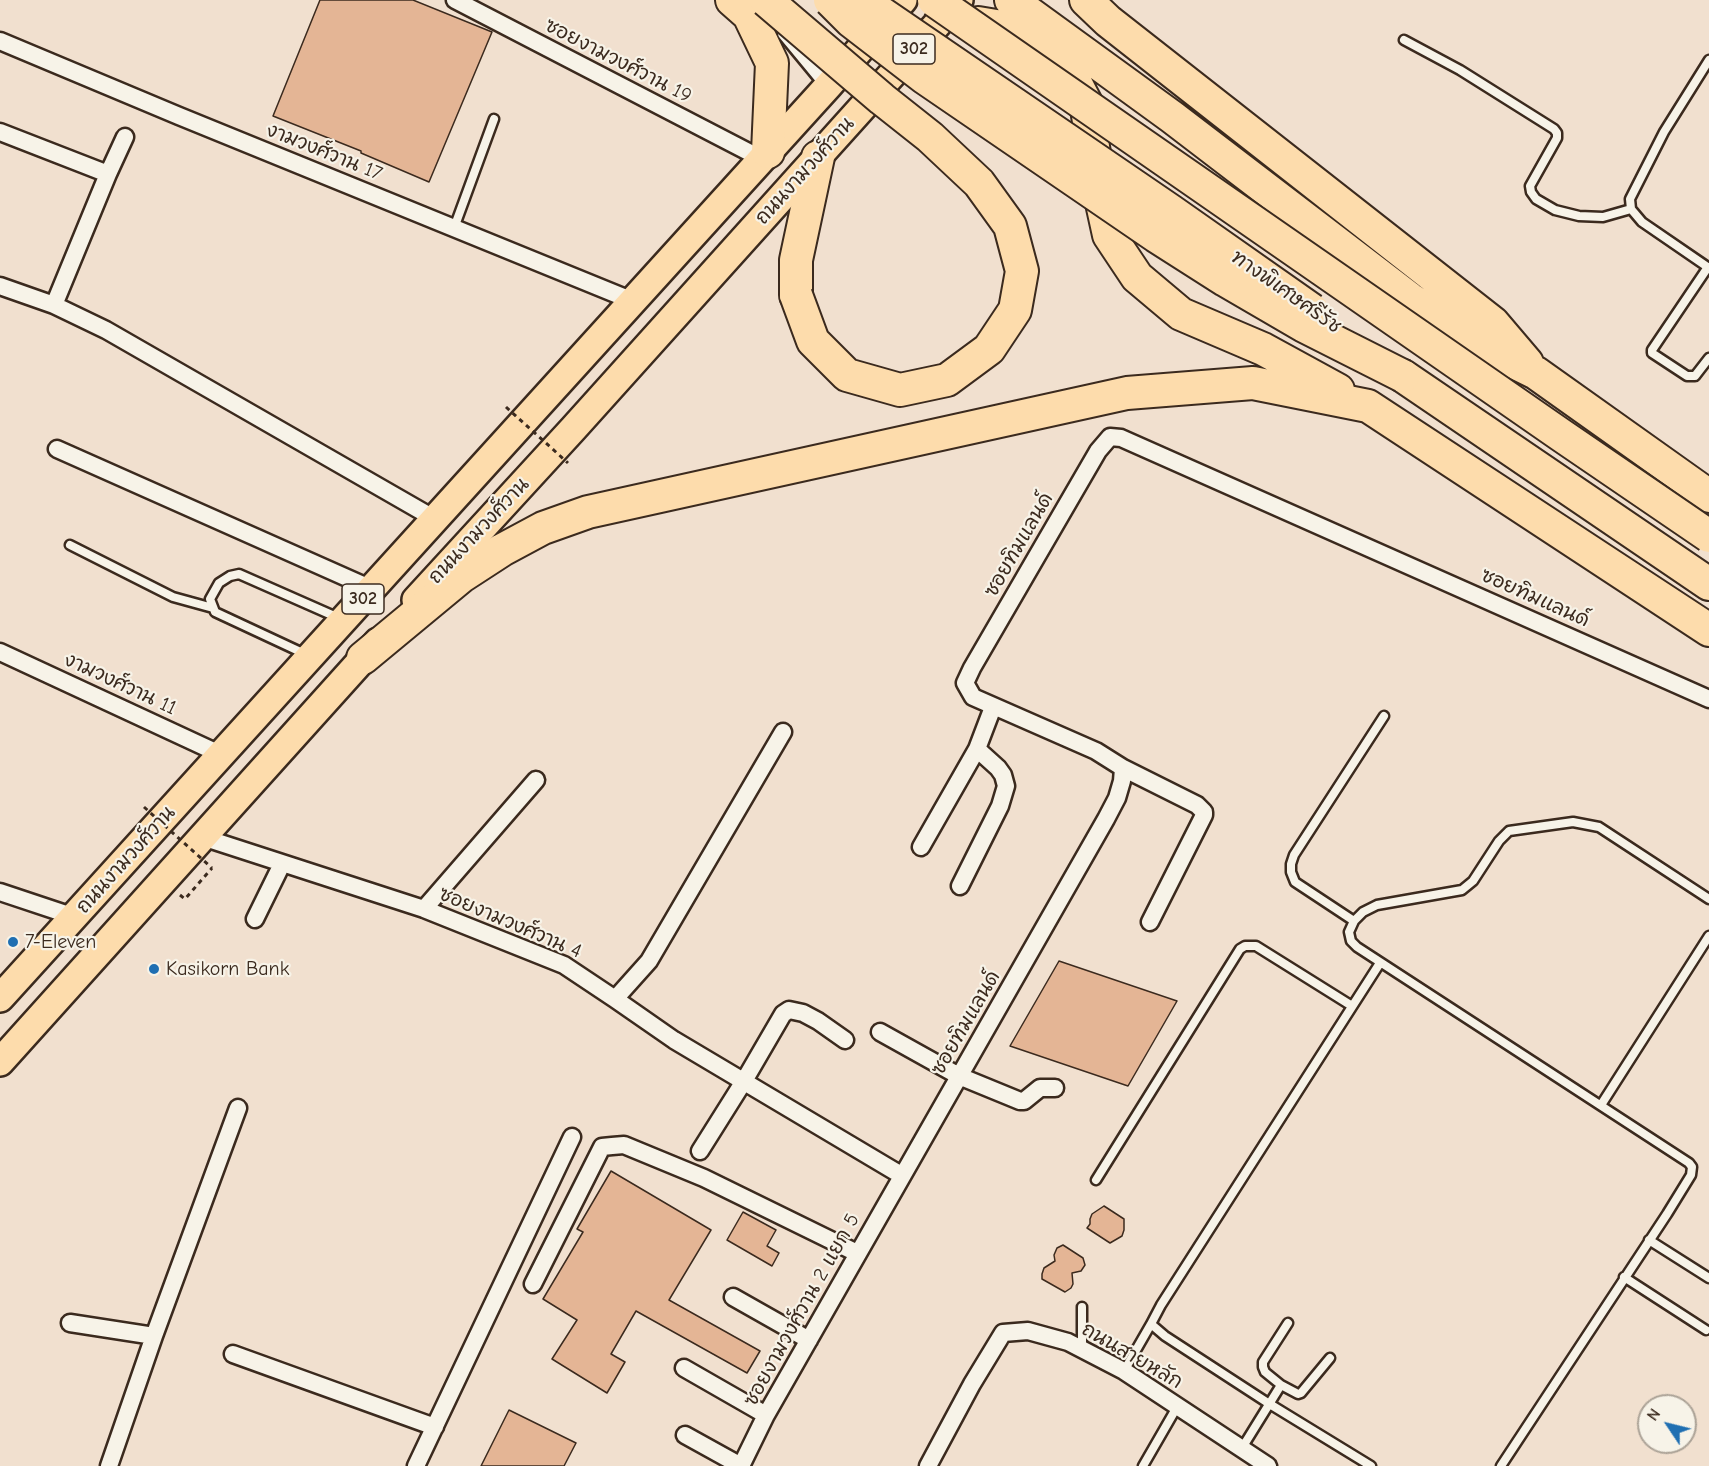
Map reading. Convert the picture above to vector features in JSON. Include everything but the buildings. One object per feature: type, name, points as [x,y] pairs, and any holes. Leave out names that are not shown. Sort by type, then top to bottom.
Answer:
[{"type":"highway","points":[[732,0],[749,15],[772,63],[765,156]]},
{"type":"highway","points":[[768,0],[882,99],[930,137],[979,183],[1010,226],[1022,271],[1015,310],[989,349],[947,380],[900,390],[847,375],[813,341],[796,295],[796,260],[818,157]]},
{"type":"highway","points":[[830,0],[851,21],[925,78],[1156,236],[1304,326],[1403,376]]},
{"type":"highway","name":"ทางพิเศษศรีรัช","points":[[862,0],[1181,217],[1403,376],[1709,584]]},
{"type":"highway","points":[[1011,0],[1172,117],[1410,299],[1475,343],[1536,373],[1709,496]]},
{"type":"highway","points":[[1086,0],[1108,21],[1493,323],[1536,373]]},
{"type":"highway","points":[[945,6],[996,26],[1038,51],[1072,76],[1086,103],[1109,235],[1137,277],[1181,314],[1263,350],[1368,406],[1709,630]]},
{"type":"highway","name":"ทางพิเศษศรีรัช","points":[[945,6],[1709,536]]},
{"type":"highway","points":[[363,658],[462,576],[502,550],[543,528],[588,512],[1127,393],[1253,383],[1368,406]]},
{"type":"main road","name":"ถนนงามวงศ์วาน","points":[[2,992],[75,917],[344,621],[829,85],[903,0]]},
{"type":"main road","name":"ถนนงามวงศ์วาน","points":[[0,1062],[818,157],[945,6]]},
{"type":"street","name":"ซอยงามวงศ์วาน 19","points":[[455,0],[765,156]]},
{"type":"street","points":[[768,0],[783,29],[829,85]]},
{"type":"street","name":"งามวงศ์วาน 17","points":[[0,41],[633,301]]},
{"type":"street","points":[[0,132],[108,174]]},
{"type":"street","points":[[54,305],[125,137]]},
{"type":"street","points":[[0,286],[54,305],[106,330],[435,519]]},
{"type":"street","name":"ซอยทิมแลนด์","points":[[901,1175],[1012,986],[1117,798],[1122,781],[1123,768],[1096,751],[973,697],[965,683],[1098,451],[1110,436],[1121,438],[1709,699]]},
{"type":"street","points":[[57,449],[372,589]]},
{"type":"street","name":"งามวงศ์วาน 11","points":[[0,652],[222,755]]},
{"type":"street","points":[[921,847],[977,749],[993,707]]},
{"type":"street","points":[[615,999],[649,961],[783,732]]},
{"type":"street","points":[[960,886],[1000,806],[1006,786],[998,768],[977,749]]},
{"type":"street","points":[[1123,768],[1197,805],[1204,812],[1150,922]]},
{"type":"street","points":[[424,909],[536,780]]},
{"type":"street","name":"ซอยงามวงศ์วาน 4","points":[[202,837],[424,909],[564,965],[674,1040],[901,1175]]},
{"type":"street","points":[[255,919],[282,864]]},
{"type":"street","points":[[0,892],[75,917]]},
{"type":"street","points":[[700,1151],[783,1014],[789,1010],[803,1013],[845,1040]]},
{"type":"street","points":[[880,1032],[959,1076],[1020,1101],[1024,1101],[1040,1088],[1055,1088]]},
{"type":"street","points":[[109,1466],[238,1108]]},
{"type":"street","points":[[416,1466],[572,1137]]},
{"type":"street","points":[[533,1284],[602,1147],[612,1146],[624,1145],[704,1178],[857,1253]]},
{"type":"street","name":"ซอยงามวงศ์วาน 2 แยก 5","points":[[741,1466],[766,1415],[901,1175]]},
{"type":"street","points":[[733,1297],[808,1340]]},
{"type":"street","points":[[70,1323],[154,1336]]},
{"type":"street","name":"ถนนสายหลัก","points":[[928,1466],[972,1384],[1003,1333],[1028,1331],[1068,1342],[1124,1371],[1269,1466]]},
{"type":"street","points":[[232,1354],[435,1427]]},
{"type":"street","points":[[684,1368],[766,1415]]},
{"type":"street","points":[[685,1435],[741,1466]]},
{"type":"lane","points":[[1404,40],[1460,70],[1554,129],[1557,138],[1530,186],[1536,199],[1555,210],[1579,216],[1603,217],[1631,209]]},
{"type":"lane","points":[[1709,60],[1664,132],[1630,199],[1631,209],[1642,222],[1709,267],[1652,352],[1687,376],[1695,376],[1709,358]]},
{"type":"lane","points":[[454,228],[494,118]]},
{"type":"lane","points":[[70,545],[173,597],[213,608]]},
{"type":"lane","points":[[311,657],[215,612],[210,598],[219,583],[230,576],[239,574],[344,621]]},
{"type":"lane","points":[[1354,921],[1295,882],[1292,877],[1291,864],[1294,855],[1384,716]]},
{"type":"lane","points":[[1501,1466],[1691,1175],[1692,1167],[1380,963],[1351,941],[1349,932],[1354,921],[1363,912],[1377,905],[1462,890],[1473,881],[1499,841],[1509,831],[1573,822],[1599,827],[1709,899]]},
{"type":"lane","points":[[1601,1106],[1709,936]]},
{"type":"lane","points":[[1096,1180],[1240,949],[1245,946],[1256,946],[1352,1006]]},
{"type":"lane","points":[[1124,1371],[1161,1305],[1380,963]]},
{"type":"lane","points":[[1649,1240],[1709,1278]]},
{"type":"lane","points":[[1624,1277],[1706,1330]]},
{"type":"lane","points":[[1082,1307],[1082,1349]]},
{"type":"lane","points":[[1288,1323],[1263,1362],[1265,1372],[1281,1385],[1301,1394],[1330,1359]]},
{"type":"lane","points":[[1150,1324],[1268,1403],[1371,1466]]},
{"type":"lane","points":[[1242,1448],[1281,1385]]},
{"type":"lane","points":[[1143,1466],[1177,1407]]},
{"type":"path","points":[[506,408],[568,463]]},
{"type":"path","points":[[144,807],[212,868],[185,899]]},
{"type":"place","name":"7-Eleven","points":[[13,942]]},
{"type":"place","name":"Kasikorn Bank","points":[[154,969]]}]
